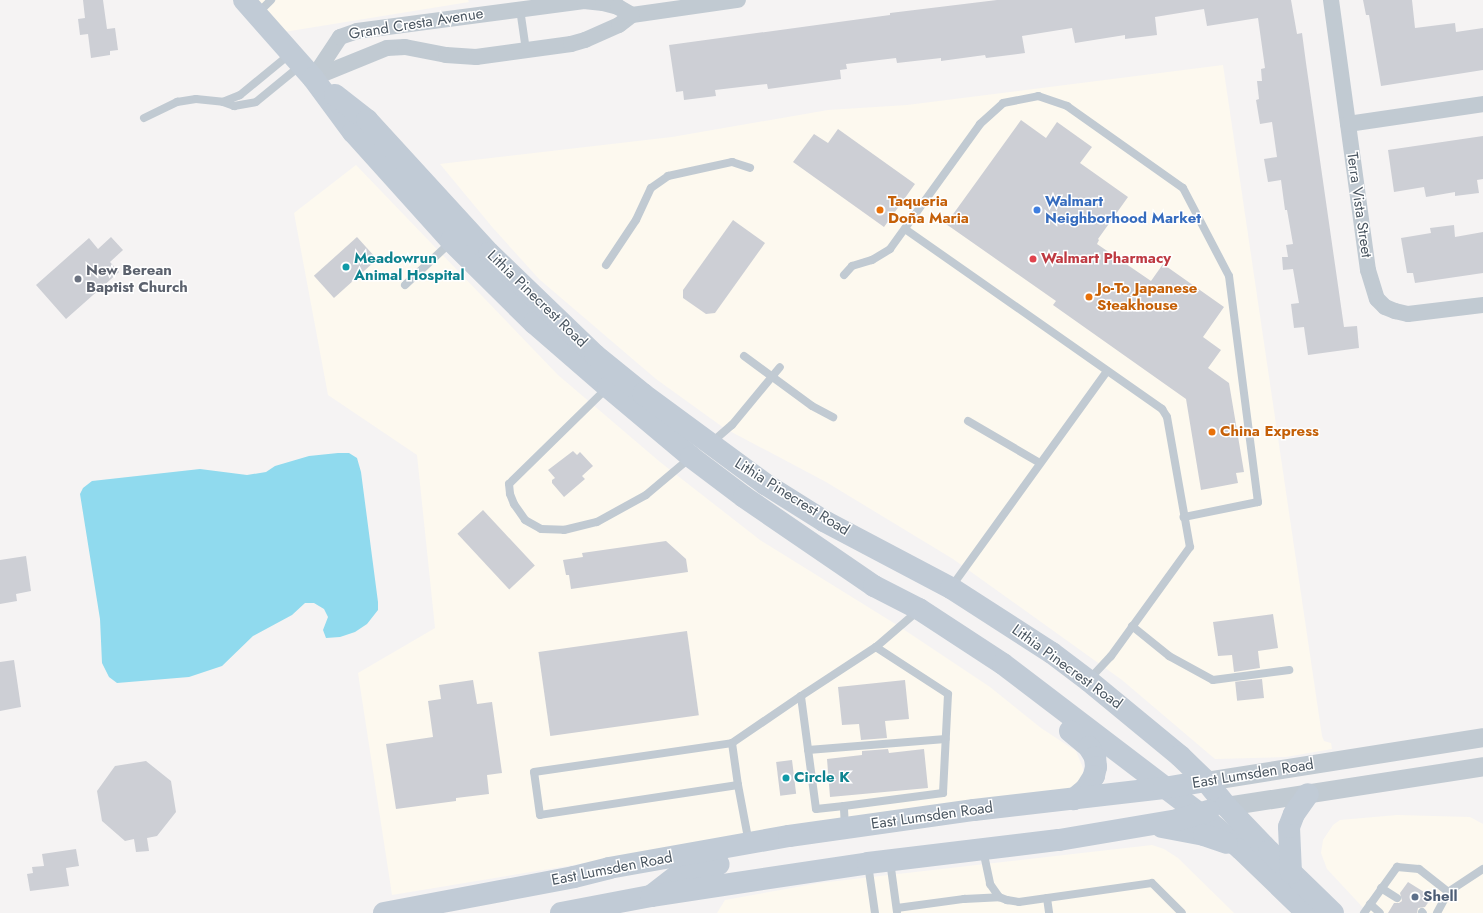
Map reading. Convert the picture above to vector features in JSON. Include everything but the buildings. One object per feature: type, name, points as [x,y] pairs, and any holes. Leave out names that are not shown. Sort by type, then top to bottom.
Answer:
[{"type":"main road","name":"Lithia Pinecrest Road","points":[[257,5],[353,132],[451,241],[534,323],[608,387],[700,450],[766,484],[824,521],[951,588],[1052,653],[1089,681],[1180,756],[1206,781],[1226,806],[1291,873],[1333,913]]},
{"type":"main road","name":"Lithia Pinecrest Road","points":[[302,65],[367,120],[489,253],[595,355],[700,450],[744,497],[874,586],[919,609],[1003,664],[1200,814],[1241,849],[1307,913]]},
{"type":"main road","points":[[451,241],[464,238],[471,240],[489,253]]},
{"type":"main road","points":[[1003,664],[1002,676],[1005,684],[1067,728],[1089,747],[1095,757],[1096,767],[1094,776],[1086,788],[1074,798]]},
{"type":"main road","name":"East Lumsden Road","points":[[384,913],[425,910],[609,868],[809,833],[1074,798],[1164,788],[1206,781]]},
{"type":"main road","points":[[1291,873],[1289,827],[1294,814],[1308,794]]},
{"type":"main road","name":"East Lumsden Road","points":[[561,913],[651,896],[868,864],[1059,840],[1149,825],[1200,814],[1226,806]]},
{"type":"main road","points":[[1149,825],[1184,830],[1204,835],[1241,849]]},
{"type":"main road","points":[[651,896],[679,874],[691,869],[808,847],[810,843],[809,833]]},
{"type":"street","name":"Grand Cresta Avenue","points":[[302,65],[387,48],[404,47],[446,56],[476,57],[571,44],[585,40],[619,25],[632,15],[738,0]]},
{"type":"street","name":"Terra Vista Street","points":[[1330,0],[1368,270],[1377,299],[1385,307],[1395,312],[1408,314],[1483,305]]},
{"type":"street","name":"Grand Cresta Avenue","points":[[302,65],[340,37],[348,33],[584,1],[603,3],[618,7],[632,15]]},
{"type":"street","points":[[1348,124],[1483,104]]},
{"type":"street","name":"East Lumsden Road","points":[[1206,781],[1483,737]]},
{"type":"street","name":"East Lumsden Road","points":[[1226,806],[1483,766]]},
{"type":"lane","points":[[520,9],[526,50]]},
{"type":"lane","points":[[223,102],[302,65]]},
{"type":"lane","points":[[144,118],[177,102],[196,99],[223,102],[234,106],[256,102],[302,65]]},
{"type":"lane","points":[[844,276],[852,266],[885,254],[905,229],[980,124],[1003,103],[1038,96],[1067,106],[1183,188],[1229,276],[1258,502],[1184,517]]},
{"type":"lane","points":[[606,265],[636,220],[651,188],[668,176],[732,162],[750,168]]},
{"type":"lane","points":[[905,229],[1165,412],[1190,547],[1111,656],[1089,681]]},
{"type":"lane","points":[[405,285],[451,241]]},
{"type":"lane","points":[[744,356],[812,406],[833,418]]},
{"type":"lane","points":[[608,387],[509,484],[510,494],[514,504],[525,520],[541,529],[564,530],[597,522],[646,496],[732,425],[780,367]]},
{"type":"lane","points":[[951,588],[1107,371]]},
{"type":"lane","points":[[968,421],[1040,463]]},
{"type":"lane","points":[[738,785],[540,815],[534,772],[732,743],[876,647],[919,609]]},
{"type":"lane","points":[[1132,626],[1169,656],[1213,680],[1288,670]]},
{"type":"lane","points":[[801,696],[816,809],[943,793],[948,694],[876,647]]},
{"type":"lane","points":[[808,750],[946,739]]},
{"type":"lane","points":[[732,743],[749,843]]},
{"type":"lane","points":[[844,806],[845,828]]},
{"type":"lane","points":[[983,849],[990,884],[999,897]]},
{"type":"lane","points":[[890,861],[897,910],[964,899],[999,897],[1019,902],[1152,883],[1179,912]]},
{"type":"lane","points":[[868,864],[875,913]]},
{"type":"lane","points":[[1364,913],[1397,867],[1419,869],[1448,892]]},
{"type":"lane","points":[[1437,913],[1448,892],[1483,870]]},
{"type":"lane","points":[[1381,888],[1398,898]]},
{"type":"lane","points":[[1047,898],[1050,913]]},
{"type":"lane","points":[[1370,904],[1380,913]]},
{"type":"shaded area","points":[[256,0],[468,0],[469,2],[284,32]]},
{"type":"shaded area","points":[[1223,65],[1322,736],[1324,741],[1331,743],[1332,749],[1286,757],[1215,759],[1122,680],[953,559],[826,482],[724,428],[656,379],[539,279],[493,228],[440,164],[672,137],[828,110],[907,105]]},
{"type":"shaded area","points":[[356,165],[558,375],[660,462],[760,540],[897,625],[990,687],[1041,728],[1076,751],[1083,768],[1083,775],[1071,790],[598,861],[392,895],[358,673],[435,628],[417,455],[328,395],[294,213]]},
{"type":"shaded area","points":[[1397,815],[1470,817],[1483,824],[1483,913],[1368,913],[1327,869],[1321,853],[1323,840],[1333,825],[1340,820]]},
{"type":"shaded area","points":[[1152,845],[1164,849],[1178,858],[1234,913],[717,913],[725,900],[819,883]]},
{"type":"water","points":[[349,453],[357,458],[361,472],[378,602],[378,610],[367,624],[355,632],[340,637],[326,638],[323,630],[328,617],[324,609],[314,603],[305,603],[292,615],[253,636],[222,666],[189,677],[117,683],[109,677],[102,663],[100,619],[80,494],[83,488],[92,481],[200,469],[247,475],[266,472],[275,466],[309,456]]},
{"type":"place","name":"Taqueria Doña Maria","points":[[880,210]]},
{"type":"place","name":"Walmart Neighborhood Market","points":[[1037,210]]},
{"type":"place","name":"Walmart Pharmacy","points":[[1033,259]]},
{"type":"place","name":"Meadowrun Animal Hospital","points":[[346,267]]},
{"type":"place","name":"New Berean Baptist Church","points":[[78,279]]},
{"type":"place","name":"Jo-To Japanese Steakhouse","points":[[1089,297]]},
{"type":"place","name":"China Express","points":[[1212,432]]},
{"type":"place","name":"Circle K","points":[[786,778]]},
{"type":"place","name":"Shell","points":[[1415,897]]}]
